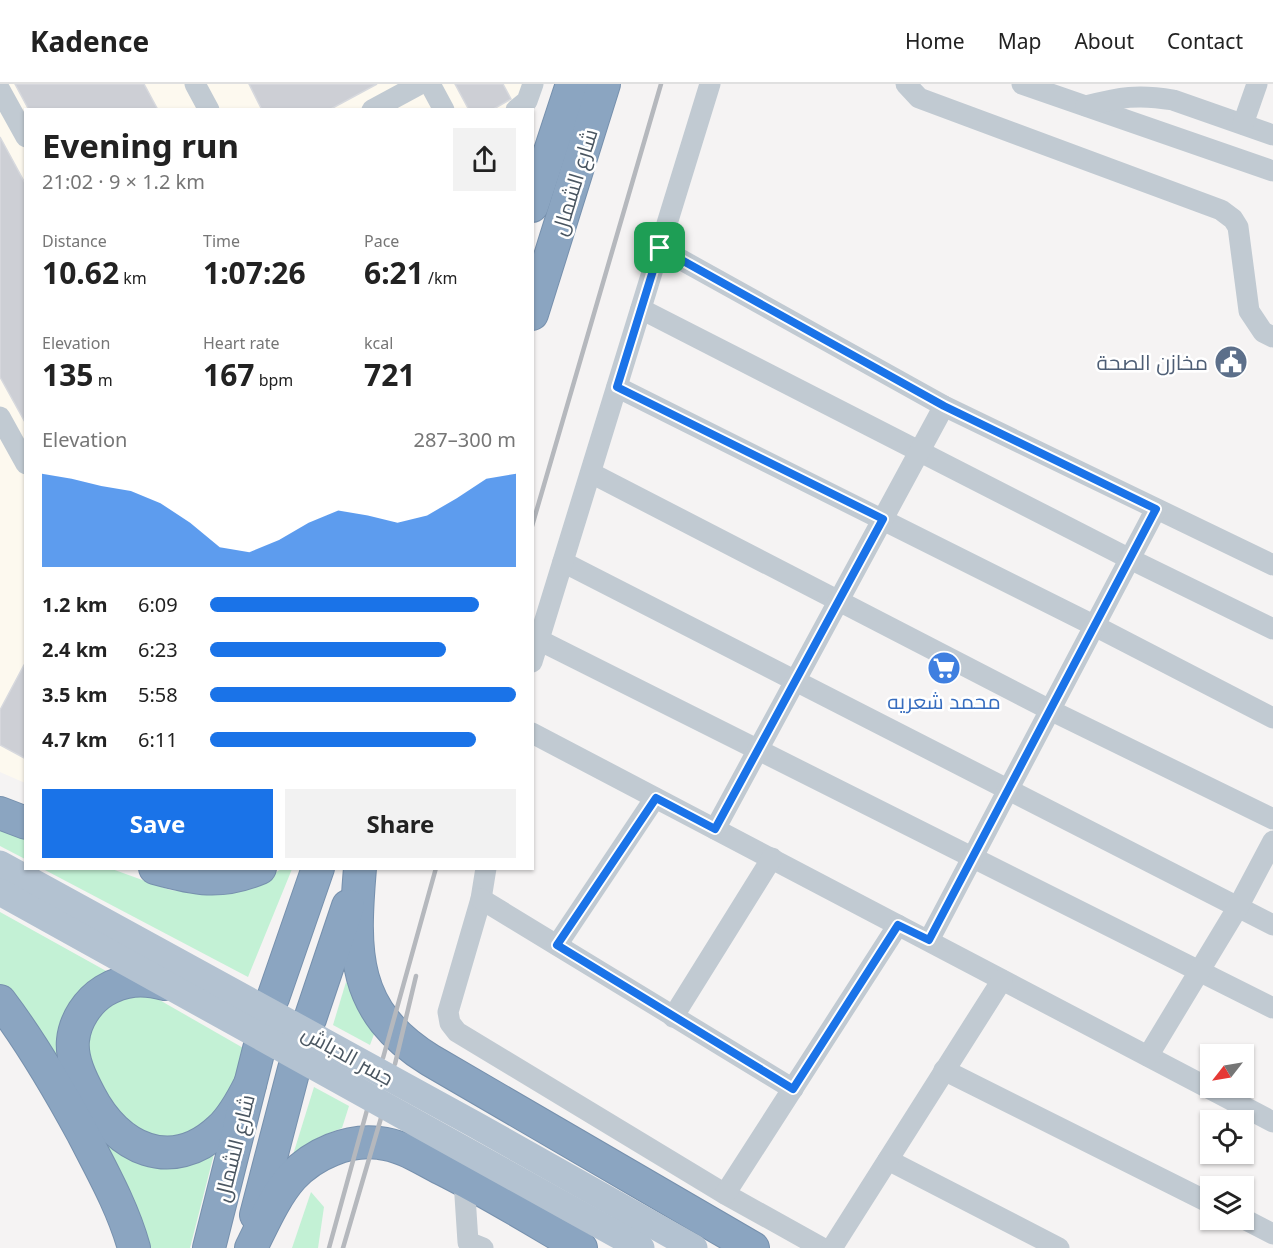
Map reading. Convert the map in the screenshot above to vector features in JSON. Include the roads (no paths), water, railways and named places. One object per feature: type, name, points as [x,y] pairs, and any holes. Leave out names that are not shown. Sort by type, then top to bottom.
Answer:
[{"type":"highway","name":"شارع الشمال","points":[[534,200],[572,84]]},
{"type":"highway","name":"شارع الشمال","points":[[534,308],[604,84]]},
{"type":"highway","points":[[0,813],[24,822]]},
{"type":"highway","points":[[163,870],[199,879],[215,880],[234,878],[255,870]]},
{"type":"highway","points":[[273,998],[317,870]]},
{"type":"highway","points":[[310,1019],[359,870]]},
{"type":"highway","points":[[360,870],[356,930],[360,970],[372,1001],[390,1029],[430,1060],[753,1248]]},
{"type":"highway","points":[[165,984],[134,980],[121,983],[101,993],[80,1017],[73,1040],[76,1065],[82,1082],[110,1127],[131,1144],[159,1152],[188,1149],[221,1129],[233,1114],[250,1084]]},
{"type":"highway","points":[[0,1001],[39,1057],[69,1108],[111,1189],[134,1248]]},
{"type":"highway","name":"شارع الشمال","points":[[209,1248],[259,1049]]},
{"type":"highway","name":"شارع الشمال","points":[[249,1248],[294,1069]]},
{"type":"highway","points":[[249,1248],[291,1178],[313,1160],[337,1149],[368,1143],[395,1146],[464,1181],[582,1248]]},
{"type":"main road","name":"جسر الدباش","points":[[0,864],[293,1024],[694,1248]]},
{"type":"main road","name":"جسر الدباش","points":[[0,892],[641,1248]]},
{"type":"street","points":[[195,84],[207,108]]},
{"type":"street","points":[[376,108],[420,84]]},
{"type":"street","points":[[430,84],[443,108]]},
{"type":"street","points":[[518,108],[527,100],[532,84]]},
{"type":"street","points":[[534,656],[710,84]]},
{"type":"street","points":[[906,84],[919,98],[1221,210],[1233,219],[1238,227],[1249,311],[1263,332],[1273,336]]},
{"type":"street","points":[[1022,84],[1273,171]]},
{"type":"street","points":[[1243,124],[1257,84]]},
{"type":"street","points":[[0,90],[24,133]]},
{"type":"street","points":[[1086,106],[1116,98],[1164,91],[1173,100],[1273,135]]},
{"type":"street","points":[[660,248],[944,406],[1273,565]]},
{"type":"street","points":[[641,309],[1130,559],[1273,629]]},
{"type":"street","points":[[617,387],[883,519],[1273,718]]},
{"type":"street","points":[[715,829],[944,406]]},
{"type":"street","points":[[0,417],[24,460]]},
{"type":"street","points":[[591,472],[1050,710],[1273,819]]},
{"type":"street","points":[[929,940],[1156,509]]},
{"type":"street","points":[[563,562],[1273,925]]},
{"type":"street","points":[[539,640],[1273,1008]]},
{"type":"street","points":[[534,734],[1273,1122]]},
{"type":"street","points":[[557,945],[656,798]]},
{"type":"street","points":[[1148,1056],[1238,907],[1273,841]]},
{"type":"street","points":[[674,1017],[772,858]]},
{"type":"street","points":[[486,870],[481,898],[448,1012],[450,1023],[457,1032],[725,1194],[822,1248]]},
{"type":"street","points":[[481,898],[793,1089]]},
{"type":"street","points":[[725,1194],[898,925]]},
{"type":"street","points":[[832,1248],[1002,980]]},
{"type":"street","points":[[944,1070],[1200,1198]]},
{"type":"street","points":[[888,1160],[1059,1248]]},
{"type":"street","points":[[464,1181],[468,1242],[483,1248]]},
{"type":"street","points":[[1254,1225],[1273,1235],[1263,1248]]},
{"type":"railway","points":[[534,519],[661,84]]},
{"type":"railway","points":[[383,1058],[435,870]]},
{"type":"railway","points":[[395,1064],[416,976]]},
{"type":"railway","points":[[329,1248],[367,1110]]},
{"type":"railway","points":[[343,1248],[381,1118]]},
{"type":"place","name":"مخازن الصحة","points":[[1231,362]]},
{"type":"place","name":"محمد شعريه","points":[[944,668]]}]
